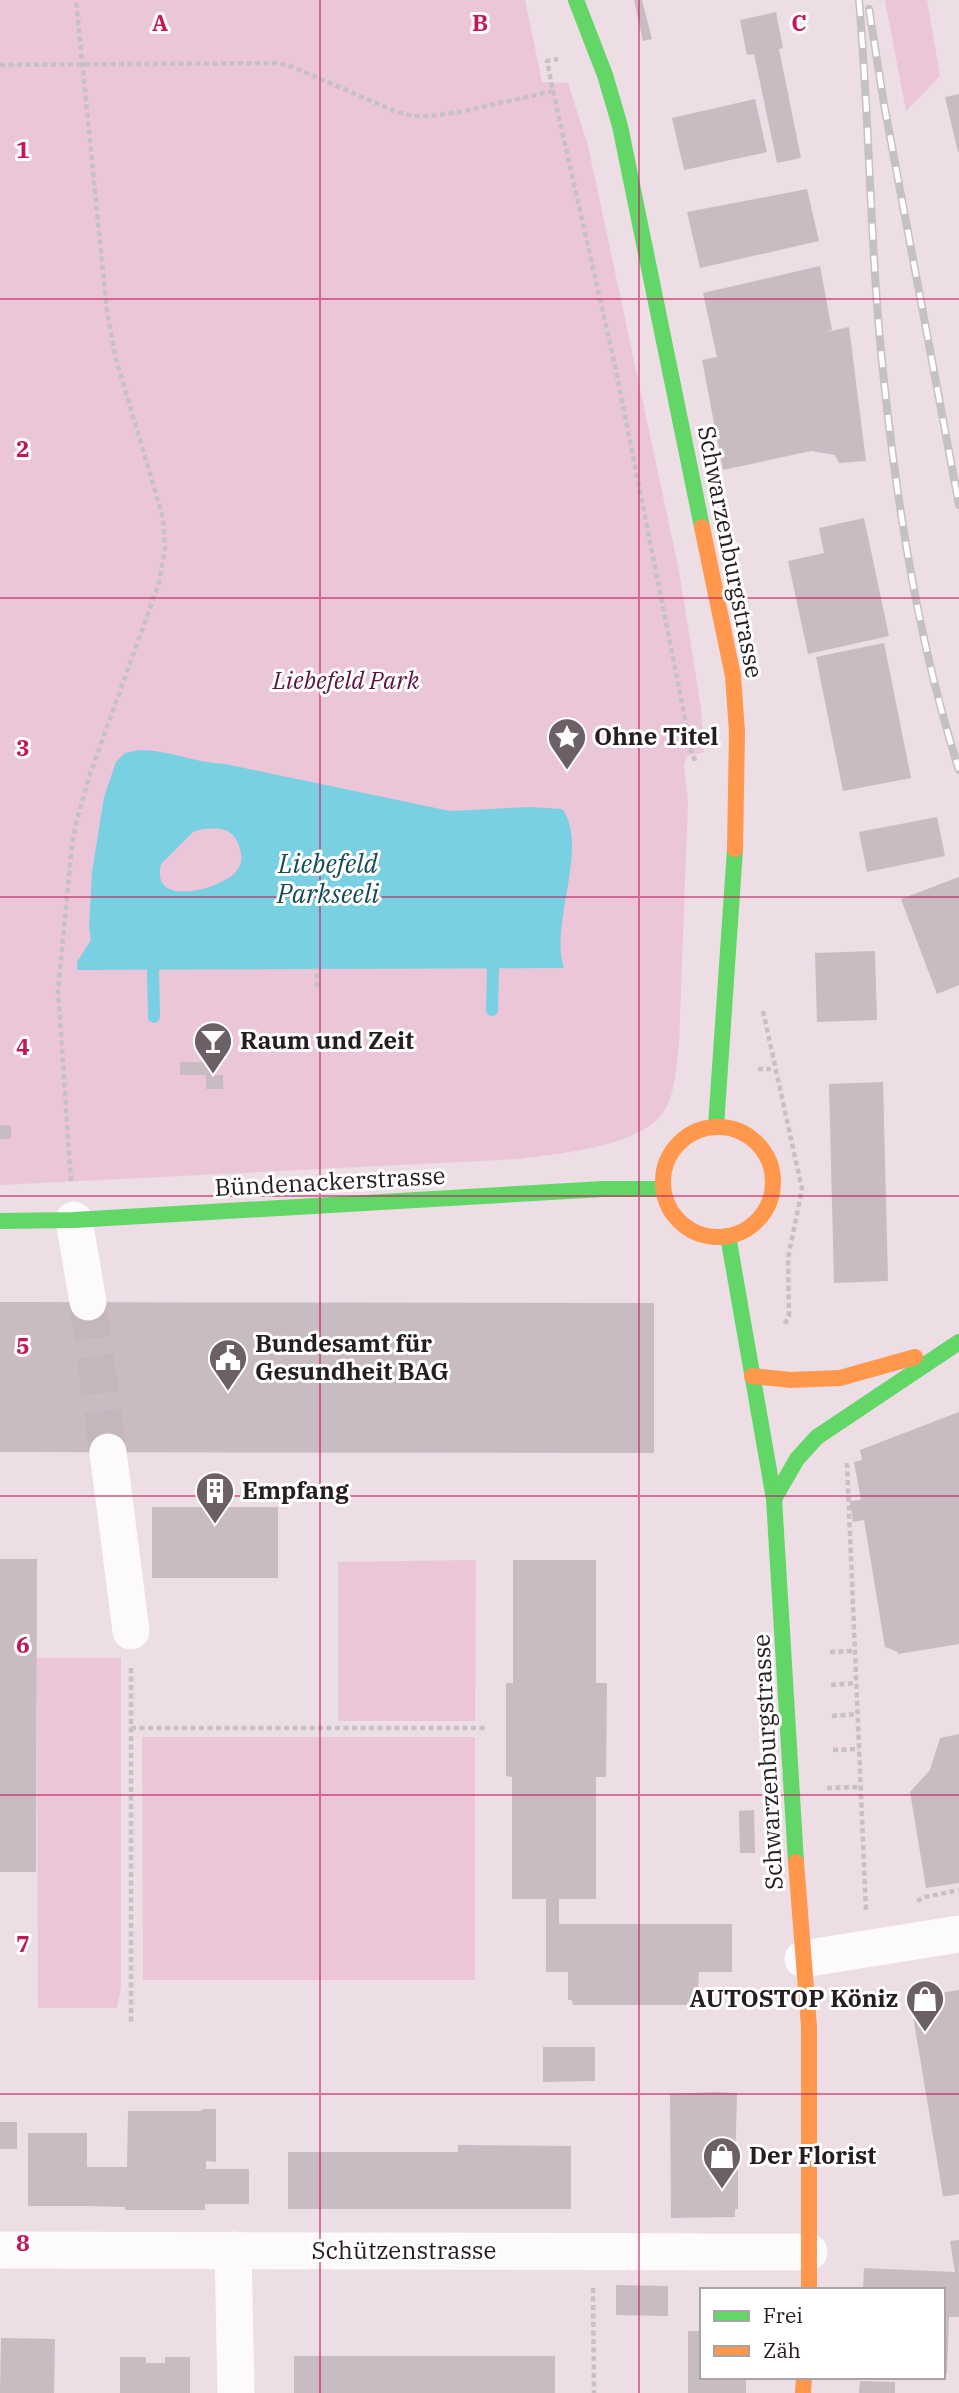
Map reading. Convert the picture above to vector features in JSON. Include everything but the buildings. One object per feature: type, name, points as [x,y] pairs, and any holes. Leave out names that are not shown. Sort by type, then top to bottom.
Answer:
[{"type":"main road","name":"Schwarzenburgstrasse","points":[[576,0],[597,52],[620,126],[733,676],[738,756],[735,838],[716,1126]]},
{"type":"main road","points":[[716,1126],[734,1128],[750,1136],[763,1150],[772,1166],[774,1185],[769,1203],[760,1219],[745,1230],[728,1236],[710,1237],[693,1231],[678,1221],[668,1206],[663,1189],[663,1171],[670,1154],[682,1140],[697,1130],[716,1126]]},
{"type":"main road","name":"Bündenackerstrasse","points":[[0,1222],[603,1189],[663,1189]]},
{"type":"main road","name":"Schwarzenburgstrasse","points":[[728,1236],[779,1538],[789,1779],[809,2027],[808,2288]]},
{"type":"main road","points":[[752,1376],[791,1380],[840,1378],[955,1344]]},
{"type":"main road","points":[[774,1499],[797,1459],[817,1437],[955,1344]]},
{"type":"street","points":[[74,1220],[88,1303]]},
{"type":"street","points":[[108,1452],[131,1630]]},
{"type":"street","points":[[803,1959],[959,1934]]},
{"type":"street","name":"Schützenstrasse","points":[[0,2250],[809,2252]]},
{"type":"street","points":[[233,2250],[236,2393]]},
{"type":"path","points":[[74,1220],[58,991],[72,845],[90,774],[159,583],[165,548],[163,518],[116,359],[107,312],[76,0]]},
{"type":"path","points":[[597,52],[547,61],[616,370],[692,754],[698,766]]},
{"type":"path","points":[[0,65],[277,63],[413,116],[460,112],[553,91]]},
{"type":"path","points":[[317,968],[317,987]]},
{"type":"path","points":[[752,1376],[789,1316],[788,1258],[802,1189],[761,1001]]},
{"type":"path","points":[[757,1069],[771,1069]]},
{"type":"path","points":[[846,1452],[867,1948]]},
{"type":"path","points":[[830,1652],[855,1651]]},
{"type":"path","points":[[831,1685],[856,1683]]},
{"type":"path","points":[[131,1707],[131,2024]]},
{"type":"path","points":[[832,1716],[857,1714]]},
{"type":"path","points":[[131,1728],[487,1728]]},
{"type":"path","points":[[833,1750],[859,1749]]},
{"type":"path","points":[[593,2252],[594,2393]]},
{"type":"green space","name":"Liebefeld Park","points":[[0,0],[525,0],[542,82],[568,83],[588,146],[679,571],[701,708],[704,752],[687,756],[684,765],[688,801],[679,1044],[675,1077],[666,1108],[640,1132],[578,1151],[520,1159],[0,1185]]},
{"type":"green space","points":[[885,0],[927,0],[940,76],[906,111]]},
{"type":"green space","points":[[476,1560],[475,1721],[338,1721],[338,1562]]},
{"type":"green space","points":[[37,1658],[121,1658],[121,1987],[117,2008],[38,2008]]},
{"type":"green space","points":[[142,1737],[475,1737],[475,1980],[143,1980]]},
{"type":"water","name":"Liebefeld Parkseeli","points":[[139,750],[161,752],[450,811],[529,807],[562,809],[570,824],[572,843],[561,930],[564,968],[77,970],[77,962],[91,940],[89,927],[92,872],[104,797],[116,762],[125,753]],"holes":[[[203,829],[227,831],[234,836],[241,851],[239,867],[230,877],[206,888],[181,891],[166,887],[160,874],[161,864],[193,832]]]},
{"type":"waterway","points":[[492,1010],[493,968]]},
{"type":"waterway","points":[[153,969],[154,1017]]},
{"type":"tunnel","points":[[88,1302],[108,1452]]},
{"type":"railway","points":[[859,0],[879,333],[890,430],[903,528],[921,626],[959,770]]},
{"type":"railway","points":[[869,9],[884,104],[959,505]]},
{"type":"traffic: fast","points":[[576,0],[605,75],[620,126],[702,527]]},
{"type":"traffic: fast","points":[[716,1126],[735,849]]},
{"type":"traffic: fast","points":[[0,1221],[74,1220],[603,1189],[663,1189]]},
{"type":"traffic: fast","points":[[728,1236],[774,1499],[796,1862]]},
{"type":"traffic: fast","points":[[774,1499],[797,1459],[817,1437],[959,1342]]},
{"type":"traffic: slow","points":[[702,527],[733,676],[737,732],[735,849]]},
{"type":"traffic: slow","points":[[718,1127],[739,1131],[757,1143],[769,1161],[773,1182],[769,1203],[757,1221],[739,1233],[718,1237],[697,1233],[679,1221],[667,1203],[663,1182],[667,1161],[679,1143],[697,1131],[718,1127]]},
{"type":"traffic: slow","points":[[752,1376],[791,1380],[840,1378],[915,1357]]},
{"type":"traffic: slow","points":[[796,1862],[809,2027],[809,2288]]},
{"type":"traffic: slow","points":[[803,2393],[804,2379]]},
{"type":"place","name":"Ohne Titel","points":[[567,771]]},
{"type":"place","name":"Raum und Zeit","points":[[213,1075]]},
{"type":"place","name":"Bundesamt für Gesundheit BAG","points":[[228,1392]]},
{"type":"place","name":"Empfang","points":[[215,1525]]},
{"type":"place","name":"AUTOSTOP Köniz","points":[[925,2033]]},
{"type":"place","name":"Der Florist","points":[[722,2190]]}]
